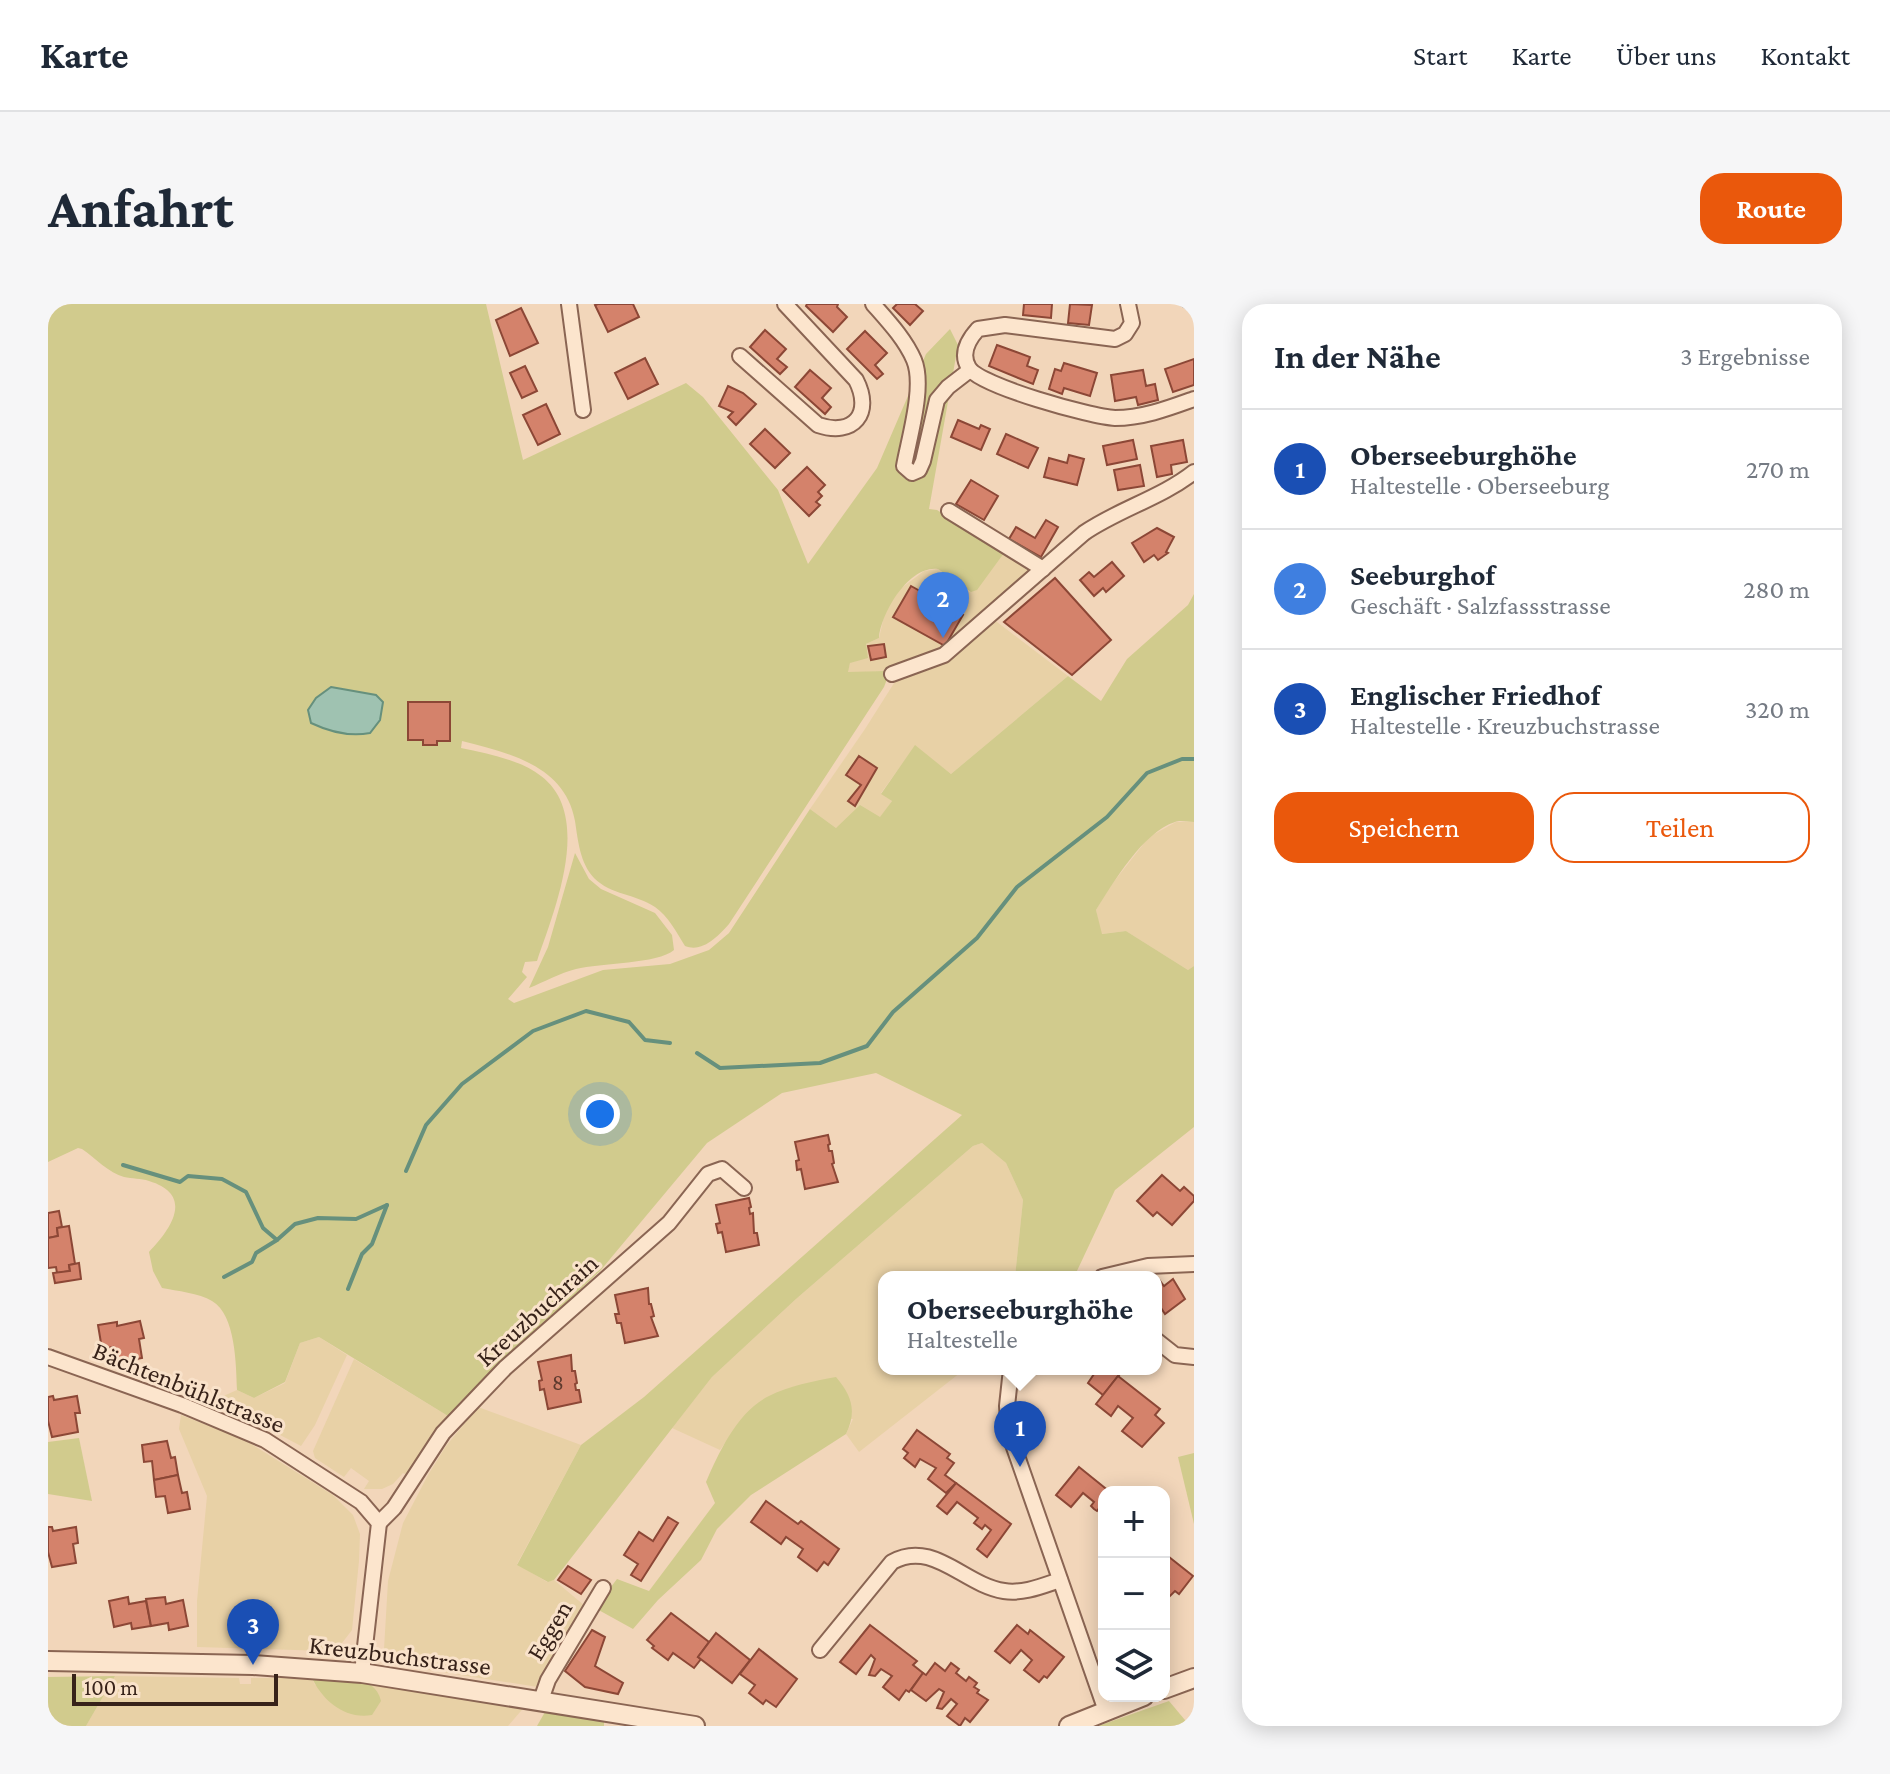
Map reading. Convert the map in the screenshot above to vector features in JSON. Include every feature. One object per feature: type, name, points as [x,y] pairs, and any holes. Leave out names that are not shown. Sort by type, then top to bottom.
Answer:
[{"type":"street","points":[[569,304],[583,410]]},
{"type":"street","points":[[740,356],[818,425],[842,429],[860,416],[864,404],[856,380],[785,304]]},
{"type":"street","points":[[873,304],[890,323],[915,362],[919,388],[904,466],[912,473],[919,470],[923,461],[937,400],[970,370]]},
{"type":"street","points":[[1128,304],[1132,323],[1125,334],[1115,339],[1005,325],[978,329],[968,341],[965,351],[970,370],[982,378],[1032,397],[1095,416],[1139,416],[1194,399]]},
{"type":"street","points":[[892,674],[944,655],[1098,524],[1160,494],[1194,472]]},
{"type":"street","points":[[949,511],[1043,569]]},
{"type":"street","name":"Kreuzbuchrain","points":[[379,1523],[394,1508],[443,1433],[505,1368],[669,1223],[708,1174],[722,1169],[744,1188]]},
{"type":"street","points":[[1128,1271],[1148,1266],[1194,1264]]},
{"type":"street","points":[[1162,1345],[1175,1355],[1194,1357]]},
{"type":"street","name":"Bächtenbühlstrasse","points":[[48,1357],[182,1405],[265,1440],[361,1502],[379,1523]]},
{"type":"street","points":[[1009,1375],[1009,1433],[1106,1711]]},
{"type":"street","points":[[362,1673],[379,1523]]},
{"type":"street","points":[[820,1650],[892,1562],[904,1555],[926,1556],[994,1589],[1008,1592],[1028,1590],[1060,1580]]},
{"type":"street","name":"Eggen","points":[[541,1700],[548,1680],[603,1588]]},
{"type":"street","name":"Kreuzbuchstrasse","points":[[48,1661],[253,1665],[362,1673],[695,1726]]},
{"type":"street","points":[[1170,1687],[1194,1678]]},
{"type":"street","points":[[1069,1726],[1129,1702]]},
{"type":"shaded area","points":[[48,304],[486,304],[523,460],[686,383],[703,397],[778,490],[808,564],[877,468],[926,354],[950,329],[958,345],[929,509],[937,510],[1004,553],[977,590],[971,592],[938,569],[917,575],[898,593],[885,616],[879,638],[866,644],[868,658],[850,663],[848,672],[884,671],[889,674],[884,687],[729,924],[715,938],[698,947],[685,946],[655,907],[601,884],[589,872],[583,859],[569,802],[560,787],[532,764],[462,741],[461,748],[523,765],[541,776],[557,793],[565,815],[568,839],[560,891],[537,961],[525,962],[522,972],[527,977],[508,999],[514,1003],[603,970],[670,964],[709,950],[729,933],[810,809],[836,828],[860,805],[880,817],[892,801],[881,794],[915,745],[951,774],[1068,676],[1101,701],[1127,659],[1188,605],[1194,594],[1194,822],[1175,822],[1152,836],[1130,860],[1096,910],[1102,934],[1126,931],[1188,970],[1194,966],[1194,1127],[1115,1190],[1077,1271],[1016,1271],[1023,1200],[1006,1163],[982,1143],[973,1146],[796,1299],[712,1377],[554,1580],[548,1582],[517,1565],[581,1445],[644,1397],[962,1115],[876,1073],[782,1093],[707,1143],[600,1271],[448,1416],[319,1337],[300,1343],[285,1382],[254,1398],[237,1390],[233,1341],[220,1308],[201,1296],[162,1288],[153,1271],[149,1252],[171,1223],[175,1204],[172,1195],[149,1181],[118,1175],[82,1149],[48,1162]]},
{"type":"shaded area","points":[[980,536],[1037,570],[993,619],[1068,676],[951,774],[915,746],[881,793],[892,801],[880,818],[836,828],[810,809],[896,680],[884,671],[847,673],[850,663],[866,644],[879,638],[886,608],[900,589],[924,571],[938,569],[970,592]]},
{"type":"shaded area","points":[[331,687],[376,695],[383,702],[380,720],[370,733],[340,733],[311,723],[308,710],[316,698]]},
{"type":"shaded area","points":[[1176,822],[1194,822],[1194,966],[1188,970],[1126,931],[1101,934],[1096,910],[1109,888],[1149,837]]},
{"type":"shaded area","points":[[575,853],[589,879],[601,889],[655,913],[672,935],[674,950],[642,961],[576,969],[529,988],[548,947]]},
{"type":"shaded area","points":[[982,1143],[1006,1163],[1023,1200],[1016,1271],[878,1271],[878,1375],[957,1375],[859,1452],[846,1434],[853,1419],[743,1418],[720,1450],[672,1428],[712,1377],[796,1299],[973,1146]]},
{"type":"shaded area","points":[[319,1337],[347,1355],[315,1425],[301,1446],[231,1409],[210,1402],[237,1390],[254,1398],[285,1383],[300,1343]]},
{"type":"shaded area","points":[[354,1359],[448,1416],[407,1475],[403,1473],[393,1484],[382,1489],[364,1489],[369,1481],[351,1468],[344,1477],[315,1458],[313,1451]]},
{"type":"shaded area","points":[[836,1377],[851,1404],[846,1434],[751,1495],[717,1529],[701,1560],[658,1600],[633,1629],[595,1608],[617,1579],[649,1591],[715,1503],[706,1482],[723,1446],[748,1412],[776,1392]]},
{"type":"shaded area","points":[[478,1407],[581,1445],[517,1564],[547,1582],[554,1580],[585,1606],[538,1687],[403,1666],[394,1662],[384,1649],[388,1581],[403,1523],[446,1446]]},
{"type":"shaded area","points":[[181,1415],[245,1440],[333,1495],[353,1515],[360,1534],[352,1630],[339,1647],[328,1651],[197,1647],[197,1601],[207,1496],[179,1429]]},
{"type":"shaded area","points":[[79,1438],[92,1501],[48,1494],[48,1442]]},
{"type":"shaded area","points":[[1194,1453],[1194,1524],[1178,1457]]},
{"type":"shaded area","points":[[277,1674],[311,1676],[315,1685],[369,1682],[527,1704],[508,1726],[86,1726],[115,1676],[239,1678],[240,1684],[251,1684],[251,1678],[276,1678]]},
{"type":"shaded area","points":[[115,1676],[86,1726],[48,1726],[48,1677]]},
{"type":"shaded area","points":[[311,1676],[363,1681],[371,1685],[381,1701],[372,1715],[353,1715],[328,1701]]},
{"type":"shaded area","points":[[1170,1702],[1190,1726],[1098,1726]]},
{"type":"shaded area","points":[[545,1712],[604,1721],[604,1726],[537,1726]]},
{"type":"building","points":[[633,304],[639,317],[608,332],[595,305]]},
{"type":"building","points":[[807,304],[838,304],[837,307],[847,317],[833,332]]},
{"type":"building","points":[[897,304],[915,304],[923,311],[910,325],[893,308]]},
{"type":"building","points":[[1024,304],[1052,304],[1051,318],[1023,315]]},
{"type":"building","points":[[1070,304],[1092,305],[1089,325],[1068,323]]},
{"type":"building","points":[[521,308],[538,343],[510,356],[496,320]]},
{"type":"building","points":[[765,330],[786,349],[777,359],[787,367],[780,374],[750,347]]},
{"type":"building","points":[[865,331],[887,353],[875,365],[883,374],[877,379],[847,349]]},
{"type":"building","points":[[997,345],[1030,357],[1027,366],[1038,370],[1033,384],[989,366]]},
{"type":"building","points":[[645,358],[658,384],[628,399],[615,373]]},
{"type":"building","points":[[1194,359],[1194,385],[1173,392],[1165,369]]},
{"type":"building","points":[[1064,363],[1097,373],[1090,396],[1064,388],[1062,394],[1049,389],[1055,369],[1061,371]]},
{"type":"building","points":[[525,366],[537,391],[522,398],[510,373]]},
{"type":"building","points":[[810,370],[831,388],[822,398],[831,407],[825,414],[795,387]]},
{"type":"building","points":[[1143,370],[1146,386],[1155,384],[1158,400],[1138,405],[1136,397],[1115,401],[1111,375]]},
{"type":"building","points":[[728,386],[756,404],[736,425],[728,417],[733,412],[719,406]]},
{"type":"building","points":[[546,404],[560,434],[538,445],[523,415]]},
{"type":"building","points":[[958,420],[979,429],[981,425],[990,429],[981,450],[951,437]]},
{"type":"building","points":[[765,429],[790,453],[775,468],[750,444]]},
{"type":"building","points":[[1006,434],[1038,448],[1028,468],[997,454]]},
{"type":"building","points":[[1133,440],[1137,459],[1107,465],[1103,446]]},
{"type":"building","points":[[1183,440],[1187,462],[1171,465],[1172,474],[1157,477],[1151,446]]},
{"type":"building","points":[[1069,455],[1084,459],[1077,485],[1044,477],[1049,458],[1067,463]]},
{"type":"building","points":[[1140,465],[1144,486],[1118,490],[1114,470]]},
{"type":"building","points":[[807,467],[825,485],[818,492],[822,496],[816,502],[820,505],[809,516],[783,490]]},
{"type":"building","points":[[971,480],[998,496],[984,520],[956,504]]},
{"type":"building","points":[[1046,520],[1058,527],[1041,557],[1009,539],[1016,527],[1035,538]]},
{"type":"building","points":[[1157,528],[1174,537],[1168,553],[1158,560],[1154,555],[1144,562],[1132,543]]},
{"type":"building","points":[[1112,562],[1124,576],[1106,592],[1103,588],[1094,596],[1080,580],[1089,572],[1094,577]]},
{"type":"building","points":[[1055,578],[1111,640],[1072,675],[1004,622]]},
{"type":"building","points":[[911,586],[963,615],[945,646],[893,617]]},
{"type":"building","points":[[884,644],[886,657],[871,660],[868,646]]},
{"type":"building","points":[[408,702],[450,702],[450,741],[423,745],[423,740],[408,740]]},
{"type":"building","points":[[859,756],[877,768],[855,806],[848,801],[861,785],[846,775]]},
{"type":"building","points":[[828,1135],[838,1182],[805,1189],[801,1169],[797,1170],[796,1161],[799,1160],[795,1142]]},
{"type":"building","points":[[1162,1175],[1180,1191],[1184,1187],[1194,1196],[1194,1201],[1172,1225],[1157,1212],[1153,1216],[1137,1201]]},
{"type":"building","points":[[749,1198],[759,1245],[726,1252],[722,1232],[718,1233],[716,1224],[720,1223],[716,1205]]},
{"type":"building","points":[[59,1211],[62,1227],[57,1228],[58,1236],[48,1238],[48,1213]]},
{"type":"building","points":[[69,1226],[75,1264],[69,1265],[70,1271],[57,1273],[56,1267],[48,1268],[48,1238],[58,1236],[57,1228]]},
{"type":"building","points":[[79,1263],[81,1279],[55,1283],[53,1273],[70,1271],[69,1265]]},
{"type":"building","points":[[1173,1279],[1185,1299],[1165,1314],[1162,1310],[1162,1284],[1164,1286]]},
{"type":"building","points":[[648,1288],[654,1316],[651,1317],[658,1336],[625,1343],[621,1323],[617,1323],[615,1314],[619,1314],[615,1295]]},
{"type":"building","points":[[140,1321],[144,1338],[139,1339],[142,1358],[116,1363],[113,1347],[102,1349],[98,1325],[117,1322],[117,1326]]},
{"type":"building","points":[[571,1355],[581,1402],[548,1409],[544,1389],[540,1390],[539,1381],[542,1380],[538,1362]]},
{"type":"building","points":[[1093,1375],[1119,1375],[1103,1395],[1088,1383]]},
{"type":"building","points":[[1118,1376],[1160,1409],[1155,1415],[1164,1423],[1142,1447],[1122,1431],[1133,1418],[1118,1406],[1111,1416],[1096,1404]]},
{"type":"building","points":[[53,1396],[54,1400],[77,1396],[80,1413],[75,1413],[78,1432],[52,1437],[48,1397]]},
{"type":"building","points":[[917,1430],[950,1454],[947,1458],[954,1463],[945,1475],[956,1483],[946,1493],[928,1479],[936,1468],[920,1459],[915,1467],[904,1458],[908,1453],[903,1449]]},
{"type":"building","points":[[167,1441],[171,1458],[175,1457],[178,1475],[154,1480],[152,1461],[144,1462],[142,1445]]},
{"type":"building","points":[[1079,1467],[1103,1486],[1098,1486],[1097,1511],[1091,1506],[1094,1502],[1083,1493],[1071,1507],[1056,1495]]},
{"type":"building","points":[[178,1475],[182,1493],[187,1492],[190,1509],[168,1513],[165,1496],[156,1497],[154,1480]]},
{"type":"building","points":[[956,1483],[1011,1524],[987,1557],[977,1549],[991,1530],[985,1525],[982,1529],[974,1523],[978,1518],[957,1502],[947,1514],[937,1506]]},
{"type":"building","points":[[766,1501],[798,1524],[801,1521],[839,1549],[828,1565],[824,1562],[817,1571],[798,1557],[803,1549],[786,1537],[781,1544],[751,1522]]},
{"type":"building","points":[[668,1517],[678,1523],[641,1581],[631,1575],[638,1564],[624,1555],[639,1532],[653,1541]]},
{"type":"building","points":[[48,1527],[52,1527],[53,1531],[76,1527],[78,1543],[73,1544],[76,1563],[52,1567],[48,1552]]},
{"type":"building","points":[[1170,1558],[1193,1576],[1179,1594],[1175,1591],[1170,1596]]},
{"type":"building","points":[[568,1566],[591,1580],[581,1594],[558,1580]]},
{"type":"building","points":[[128,1597],[129,1604],[146,1601],[151,1626],[132,1629],[131,1623],[114,1627],[109,1601]]},
{"type":"building","points":[[165,1597],[166,1604],[183,1600],[188,1626],[169,1630],[168,1623],[151,1626],[146,1599]]},
{"type":"building","points":[[671,1613],[709,1642],[694,1668],[673,1653],[668,1660],[647,1640]]},
{"type":"building","points":[[870,1625],[917,1661],[913,1665],[923,1673],[899,1700],[883,1687],[892,1676],[881,1669],[875,1676],[869,1675],[875,1659],[871,1655],[856,1674],[840,1662]]},
{"type":"building","points":[[1017,1625],[1028,1634],[1030,1630],[1064,1657],[1047,1678],[1044,1676],[1039,1682],[1024,1670],[1032,1660],[1021,1650],[1010,1663],[995,1651]]},
{"type":"building","points":[[592,1630],[605,1637],[595,1666],[623,1683],[618,1694],[585,1687],[565,1671]]},
{"type":"building","points":[[716,1633],[750,1660],[732,1683],[698,1657]]},
{"type":"building","points":[[759,1649],[797,1679],[776,1707],[766,1700],[763,1704],[749,1693],[755,1685],[740,1674]]},
{"type":"building","points":[[935,1663],[945,1671],[951,1663],[959,1669],[956,1673],[966,1681],[969,1677],[977,1683],[974,1687],[979,1690],[977,1693],[988,1700],[970,1722],[965,1718],[960,1726],[947,1716],[957,1704],[951,1699],[942,1709],[937,1708],[944,1692],[939,1689],[926,1701],[911,1690]]},
{"type":"waterway","points":[[697,1053],[720,1068],[820,1063],[867,1046],[893,1012],[977,938],[1017,887],[1107,817],[1147,773],[1182,759],[1194,759]]},
{"type":"waterway","points":[[406,1171],[426,1125],[462,1084],[533,1031],[586,1011],[629,1022],[645,1040],[670,1043]]},
{"type":"waterway","points":[[123,1165],[180,1182],[188,1176],[222,1179],[246,1192],[263,1228],[277,1240]]},
{"type":"waterway","points":[[224,1277],[252,1262],[256,1253],[295,1224],[318,1218],[356,1219],[387,1205]]},
{"type":"waterway","points":[[348,1289],[362,1254],[372,1244],[387,1205]]},
{"type":"railway","points":[[1181,304],[1194,312]]},
{"type":"place","name":"Seeburghof","points":[[943,638]]},
{"type":"place","name":"Oberseeburghöhe","points":[[1020,1467]]},
{"type":"place","name":"Englischer Friedhof","points":[[253,1665]]}]
